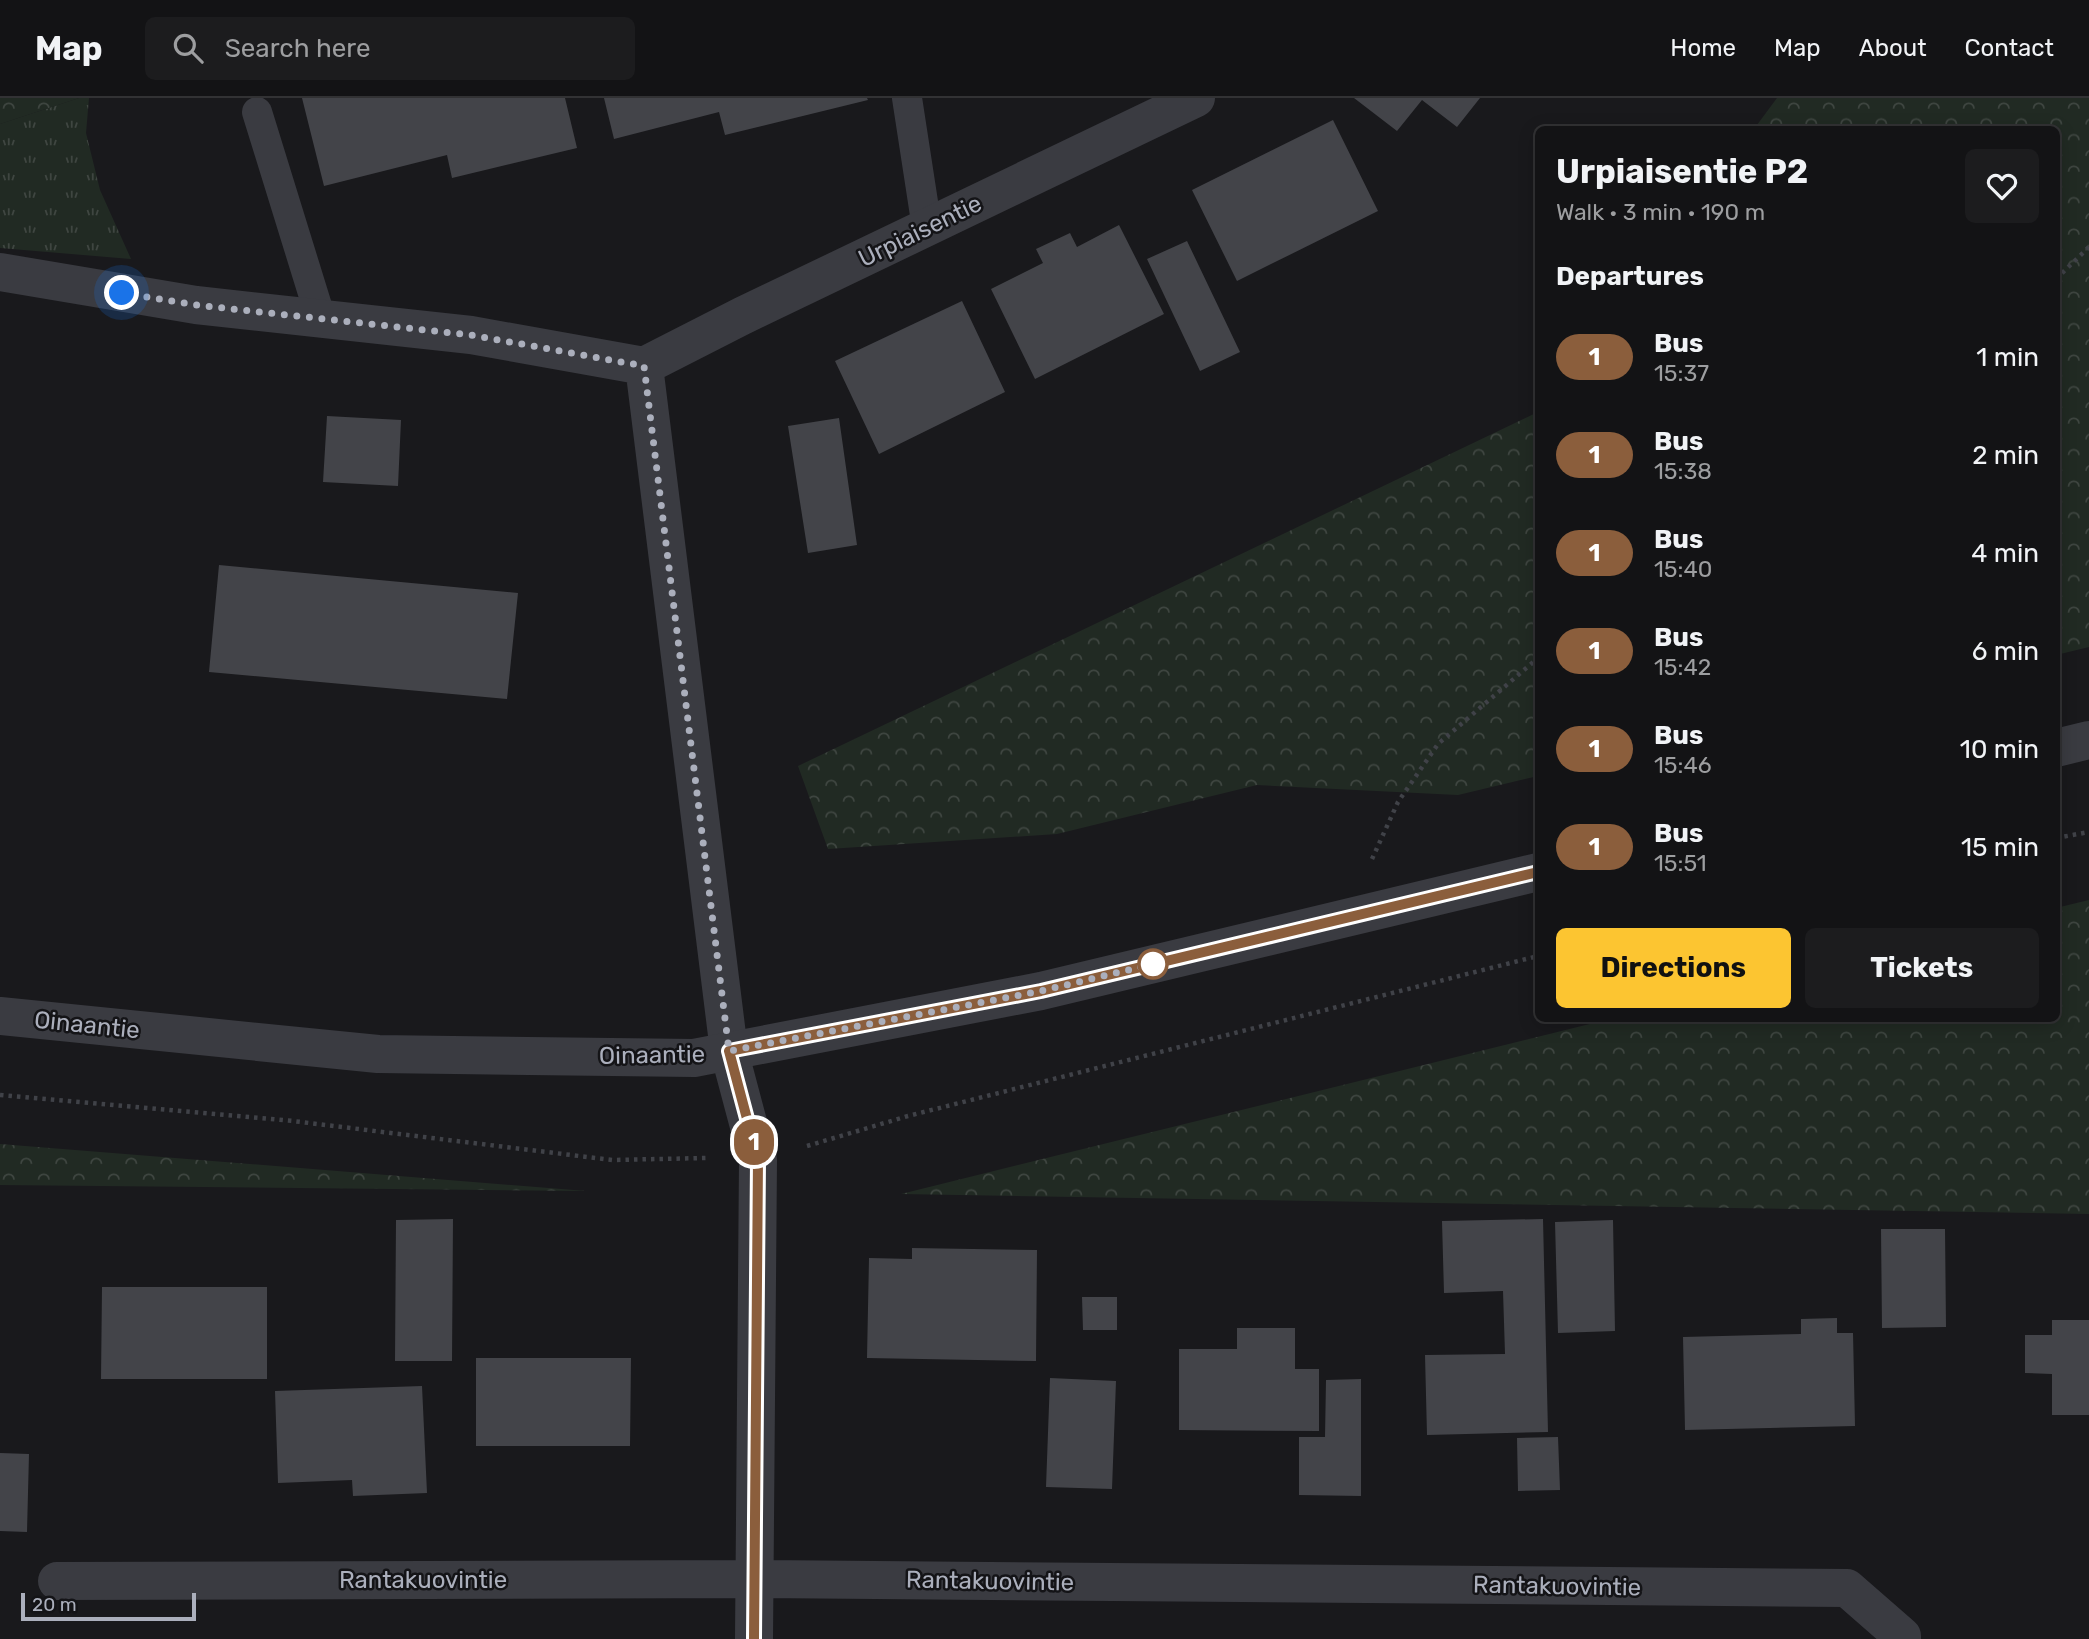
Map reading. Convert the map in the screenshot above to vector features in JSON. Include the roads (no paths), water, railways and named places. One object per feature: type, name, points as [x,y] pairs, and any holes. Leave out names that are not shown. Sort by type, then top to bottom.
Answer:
[{"type":"street","name":"Urpiaisentie","points":[[644,366],[742,316],[1196,98]]},
{"type":"street","points":[[0,272],[196,305],[471,335],[644,366],[729,1051],[758,1160],[754,1639]]},
{"type":"street","points":[[2060,747],[2089,740]]},
{"type":"street","name":"Oinaantie","points":[[0,1016],[379,1055],[694,1058],[1041,991],[1535,873]]},
{"type":"street","name":"Rantakuovintie","points":[[57,1581],[754,1579],[1847,1588],[1902,1636],[1902,1639]]},
{"type":"lane","points":[[907,98],[927,228]]},
{"type":"lane","points":[[257,112],[321,319]]}]
